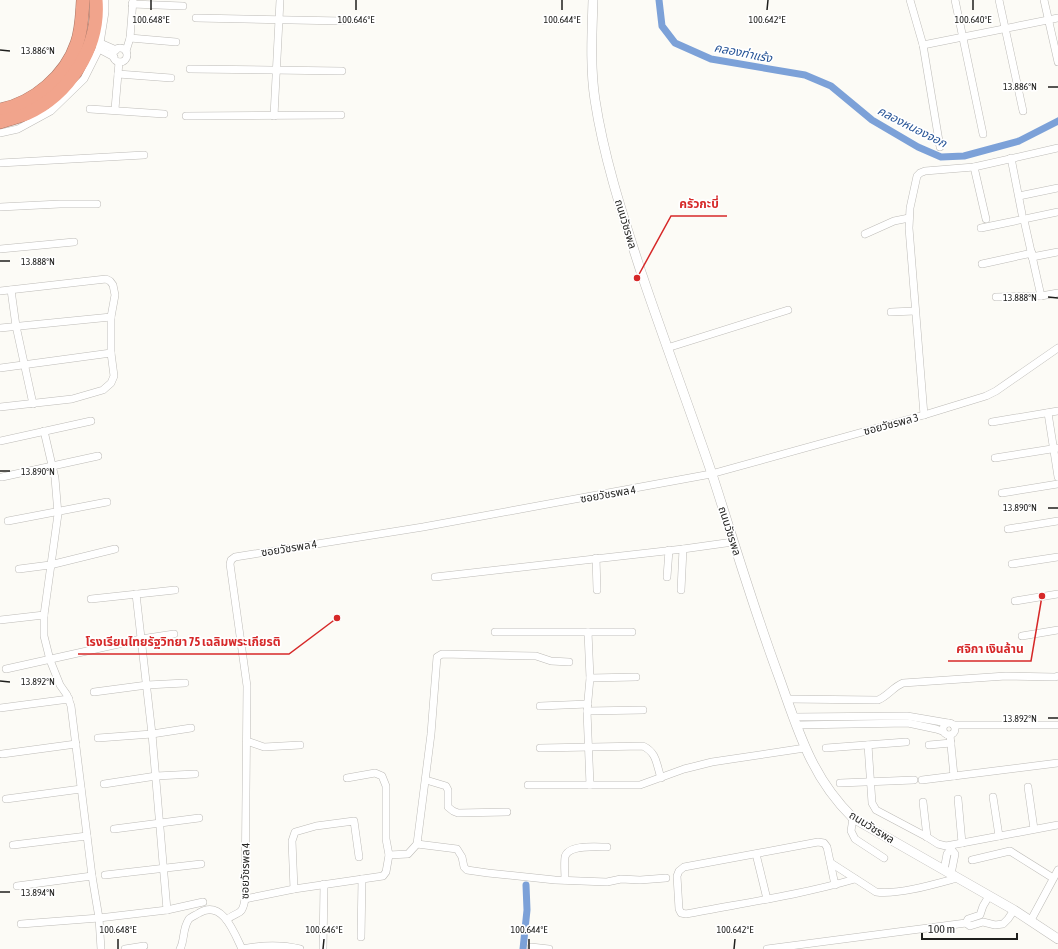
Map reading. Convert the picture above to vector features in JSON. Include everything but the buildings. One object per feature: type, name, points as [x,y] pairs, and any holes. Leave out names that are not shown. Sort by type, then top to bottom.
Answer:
[{"type":"highway","points":[[0,110],[27,100],[47,86],[68,63],[77,43],[81,25],[83,0]]},
{"type":"highway","points":[[0,122],[27,113],[58,92],[78,70],[89,46],[95,26],[96,0]]},
{"type":"street","points":[[0,133],[18,129],[51,111],[84,79],[99,46],[105,12],[105,0]]},
{"type":"street","points":[[274,116],[275,70],[280,0]]},
{"type":"street","name":"ถนนวัชรพล","points":[[593,0],[592,73],[595,100],[600,128],[618,200],[711,474],[758,620],[805,748],[816,771],[830,792],[854,818],[1014,910],[1058,938]]},
{"type":"street","points":[[910,0],[923,45],[940,147]]},
{"type":"street","points":[[955,0],[964,36],[983,134]]},
{"type":"street","points":[[999,0],[1023,111]]},
{"type":"street","points":[[1044,0],[1058,62]]},
{"type":"street","points":[[99,46],[123,61],[126,58],[126,51],[130,38],[132,2],[183,6]]},
{"type":"street","points":[[196,18],[343,21]]},
{"type":"street","points":[[923,45],[1058,18]]},
{"type":"street","points":[[130,38],[176,42]]},
{"type":"street","points":[[115,110],[118,74],[116,56],[120,48],[126,51]]},
{"type":"street","points":[[190,69],[342,71]]},
{"type":"street","points":[[118,74],[171,78]]},
{"type":"street","points":[[90,109],[164,114]]},
{"type":"street","points":[[186,116],[340,115]]},
{"type":"street","points":[[924,415],[909,218],[915,180],[917,176],[920,173],[974,167],[1058,148]]},
{"type":"street","points":[[0,164],[144,155]]},
{"type":"street","points":[[1010,158],[1040,296]]},
{"type":"street","points":[[974,167],[986,219]]},
{"type":"street","points":[[1019,196],[1058,188]]},
{"type":"street","points":[[0,207],[97,204]]},
{"type":"street","points":[[981,228],[1023,217],[1058,212]]},
{"type":"street","points":[[865,234],[894,221],[909,218]]},
{"type":"street","points":[[0,249],[74,242]]},
{"type":"street","points":[[982,264],[1058,252]]},
{"type":"street","points":[[0,291],[106,279],[110,281],[113,286],[115,295],[111,317],[111,353],[114,376],[111,384],[103,390],[72,399],[0,408]]},
{"type":"street","points":[[11,290],[16,326],[33,404]]},
{"type":"street","points":[[996,297],[1040,296],[1058,293]]},
{"type":"street","points":[[667,348],[788,310]]},
{"type":"street","points":[[891,312],[915,311]]},
{"type":"street","points":[[0,328],[111,317]]},
{"type":"street","name":"ซอยวัชรพล 3","points":[[711,474],[924,415],[986,396],[996,391],[1058,348]]},
{"type":"street","points":[[0,368],[111,353]]},
{"type":"street","points":[[992,422],[1058,411]]},
{"type":"street","points":[[1048,413],[1056,448],[1058,477]]},
{"type":"street","points":[[0,441],[91,421]]},
{"type":"street","points":[[44,431],[55,478],[57,512],[44,615],[44,636],[50,660],[60,686],[69,699],[71,706],[92,876],[99,918],[101,949]]},
{"type":"street","points":[[995,458],[1056,448]]},
{"type":"street","points":[[2,477],[98,456]]},
{"type":"street","name":"ซอยวัชรพล 4","points":[[227,920],[230,917],[240,914],[244,906],[245,899],[247,741],[247,686],[230,564],[231,560],[235,557],[430,526],[711,474]]},
{"type":"street","points":[[1002,494],[1058,484]]},
{"type":"street","points":[[8,522],[107,502]]},
{"type":"street","points":[[1008,529],[1058,520]]},
{"type":"street","points":[[435,577],[733,542]]},
{"type":"street","points":[[681,590],[683,548]]},
{"type":"street","points":[[19,569],[50,565],[114,549]]},
{"type":"street","points":[[666,577],[669,550]]},
{"type":"street","points":[[1012,564],[1058,557]]},
{"type":"street","points":[[596,558],[597,590]]},
{"type":"street","points":[[91,599],[175,590]]},
{"type":"street","points":[[136,594],[152,734],[168,910]]},
{"type":"street","points":[[1015,601],[1058,594]]},
{"type":"street","points":[[0,620],[44,615]]},
{"type":"street","points":[[1022,636],[1058,630]]},
{"type":"street","points":[[495,632],[632,632]]},
{"type":"street","points":[[588,632],[590,678],[588,708],[590,785]]},
{"type":"street","points":[[6,669],[141,639],[174,634]]},
{"type":"street","points":[[389,855],[408,854],[417,844],[431,734],[436,659],[439,655],[536,656],[551,661],[569,662]]},
{"type":"street","points":[[787,699],[878,700],[883,698],[896,686],[908,682],[1006,676],[1058,676]]},
{"type":"street","points":[[590,678],[636,677]]},
{"type":"street","points":[[94,692],[147,685],[185,683]]},
{"type":"street","points":[[0,708],[69,699]]},
{"type":"street","points":[[540,706],[643,710]]},
{"type":"street","points":[[795,721],[826,717],[907,716],[951,724],[1058,725]]},
{"type":"street","points":[[826,717],[827,725]]},
{"type":"street","points":[[845,717],[845,725]]},
{"type":"street","points":[[795,721],[827,725],[908,723],[942,731],[950,739]]},
{"type":"street","points":[[942,731],[943,726],[951,724]]},
{"type":"street","points":[[951,724],[955,731],[950,739],[954,776]]},
{"type":"street","points":[[98,738],[152,734],[191,728]]},
{"type":"street","points":[[929,745],[950,739]]},
{"type":"street","points":[[247,741],[264,747],[300,745]]},
{"type":"street","points":[[826,748],[906,742]]},
{"type":"street","points":[[2,754],[76,744]]},
{"type":"street","points":[[868,745],[872,802],[876,810],[927,836],[938,844],[952,847],[962,843],[1058,825]]},
{"type":"street","points":[[540,748],[643,746],[651,750],[660,778]]},
{"type":"street","points":[[528,786],[640,785],[684,769],[712,762],[805,748]]},
{"type":"street","points":[[840,783],[918,780],[1058,763]]},
{"type":"street","points":[[245,899],[294,889],[383,876],[386,872],[389,855],[386,839],[386,786],[382,776],[375,773],[347,778]]},
{"type":"street","points":[[104,784],[156,776],[195,774]]},
{"type":"street","points":[[426,780],[446,786],[448,790],[448,806],[453,811],[458,813],[507,812]]},
{"type":"street","points":[[1028,787],[1034,829]]},
{"type":"street","points":[[6,799],[82,789]]},
{"type":"street","points":[[993,797],[999,836]]},
{"type":"street","points":[[958,799],[962,843]]},
{"type":"street","points":[[923,802],[927,836]]},
{"type":"street","points":[[114,829],[198,818]]},
{"type":"street","points":[[854,818],[851,831],[855,840],[884,858]]},
{"type":"street","points":[[294,889],[292,840],[295,832],[316,826],[354,821],[359,857]]},
{"type":"street","points":[[13,845],[87,836]]},
{"type":"street","points":[[835,885],[827,847],[824,843],[818,842],[684,867],[679,871],[677,876],[679,909],[681,913],[686,914],[835,885],[855,879]]},
{"type":"street","points":[[417,844],[457,849],[462,857],[464,867],[467,870],[488,874],[607,882],[621,879],[640,880],[666,878]]},
{"type":"street","points":[[565,880],[566,856],[568,852],[580,847],[607,847]]},
{"type":"street","points":[[831,862],[876,892],[884,893],[926,886],[951,874],[947,854],[952,847]]},
{"type":"street","points":[[972,860],[1010,851],[1053,878]]},
{"type":"street","points":[[756,854],[767,899]]},
{"type":"street","points":[[105,875],[201,864]]},
{"type":"street","points":[[1031,920],[1058,870]]},
{"type":"street","points":[[17,886],[92,876]]},
{"type":"street","points":[[361,937],[362,879]]},
{"type":"street","points":[[323,949],[324,884]]},
{"type":"street","points":[[982,919],[983,906],[989,896]]},
{"type":"street","points":[[21,924],[99,918],[168,910],[203,902]]},
{"type":"street","points":[[180,949],[183,934],[189,919],[206,909],[213,909],[227,920],[242,949],[261,945],[286,945],[300,949]]},
{"type":"street","points":[[982,919],[995,926],[1003,924],[1014,910]]},
{"type":"street","points":[[767,949],[966,923],[970,926],[982,919]]},
{"type":"street","points":[[125,949],[144,946]]},
{"type":"street","points":[[531,948],[549,949]]},
{"type":"waterway","name":"คลองหนองจอก","points":[[659,0],[662,26],[675,43],[711,59],[805,75],[831,86],[872,120],[918,147],[941,157],[964,156],[1019,141],[1058,121]]},
{"type":"waterway","points":[[523,949],[527,910],[526,885]]},
{"type":"place","name":"ครัวกะบี่","points":[[637,278]]},
{"type":"place","name":"ศจิกา เงินล้าน","points":[[1042,596]]},
{"type":"place","name":"โรงเรียนไทยรัฐวิทยา 75 เฉลิมพระเกียรติ","points":[[337,618]]},
{"type":"water label","name":"คลองท่าแร้ง","points":[[743,53]]}]
